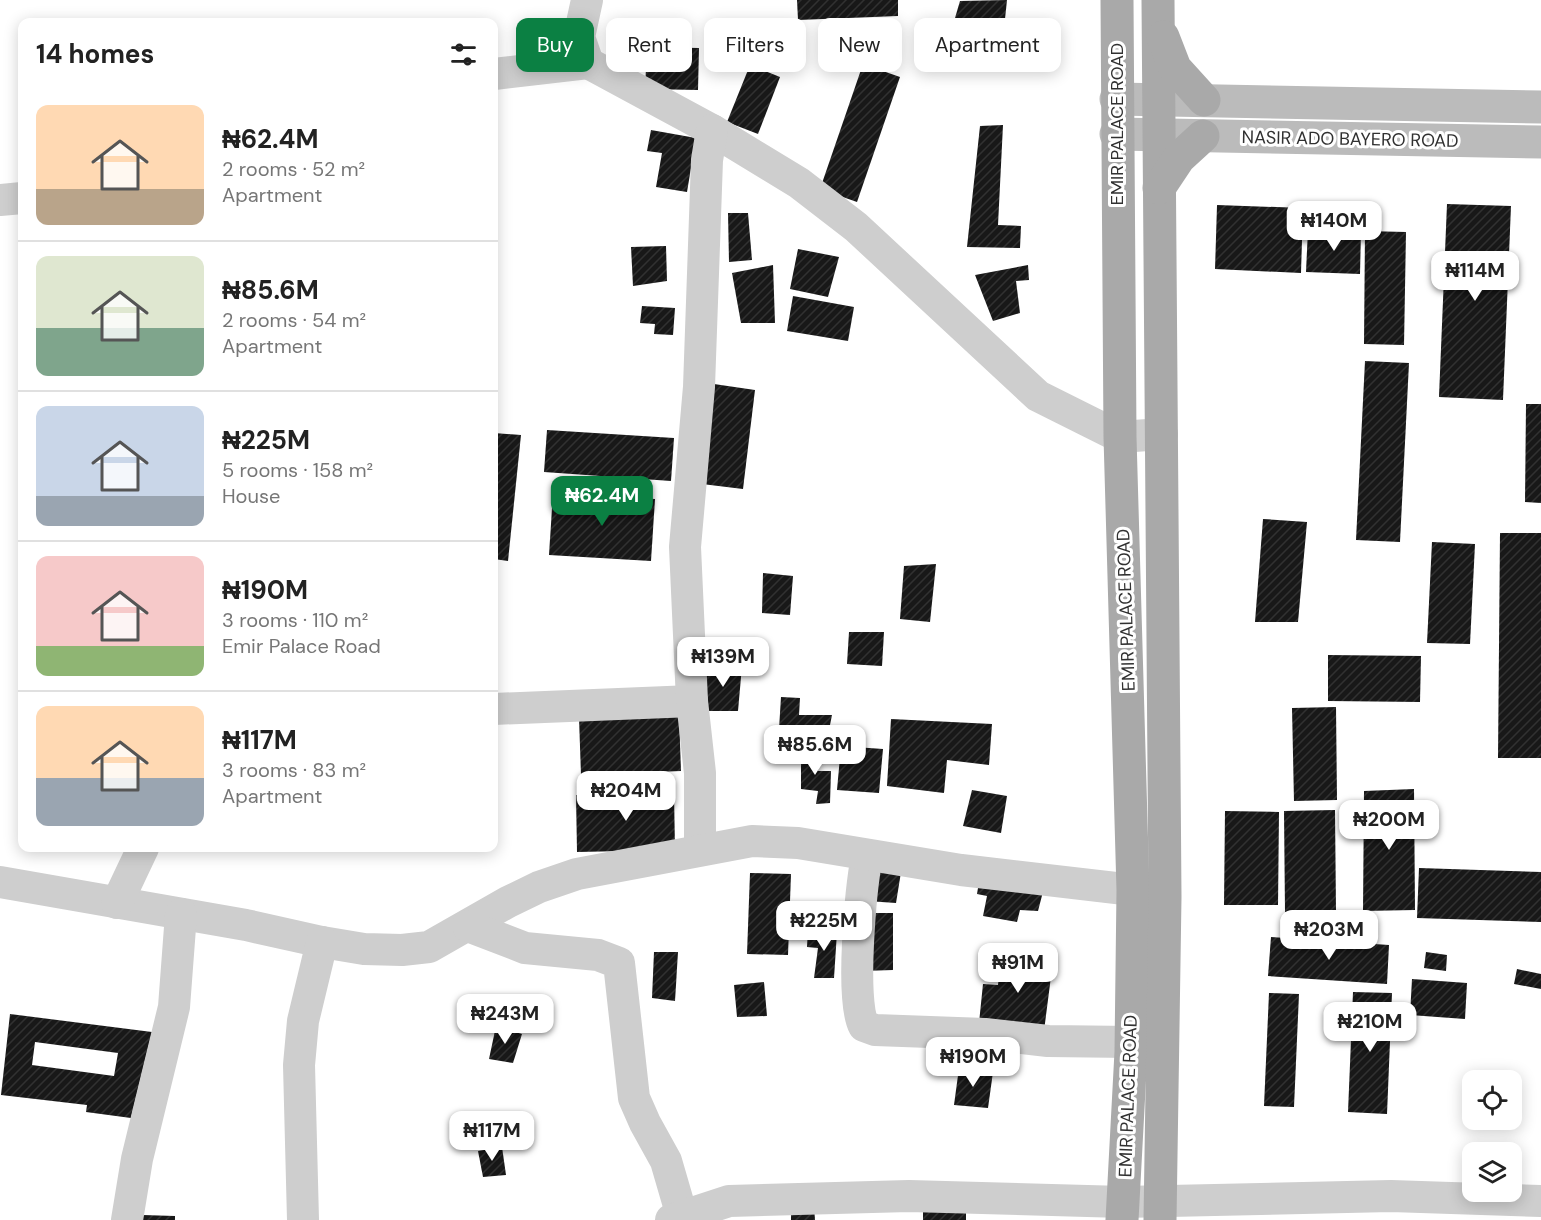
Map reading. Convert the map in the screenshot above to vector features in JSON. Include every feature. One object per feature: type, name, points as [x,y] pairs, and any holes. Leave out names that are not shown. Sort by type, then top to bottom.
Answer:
[{"type":"main road","name":"EMIR PALACE ROAD","points":[[1117,0],[1116,134],[1120,437],[1133,890],[1131,1042],[1123,1211]]},
{"type":"main road","name":"EMIR PALACE ROAD","points":[[1158,11],[1164,952],[1160,1211]]},
{"type":"main road","points":[[1158,11],[1175,68],[1204,100]]},
{"type":"main road","points":[[1158,188],[1179,158],[1203,136]]},
{"type":"street","points":[[594,66],[712,130],[799,183],[856,227],[1038,396],[1120,437],[1162,434]]},
{"type":"street","points":[[498,74],[516,71]]},
{"type":"street","points":[[1116,99],[1541,107]]},
{"type":"street","points":[[700,848],[700,773],[692,701],[685,547],[699,387],[708,160],[712,130]]},
{"type":"street","name":"NASIR ADO BAYERO ROAD","points":[[1116,134],[1541,142]]},
{"type":"street","points":[[0,200],[18,198]]},
{"type":"street","points":[[498,709],[692,701]]},
{"type":"street","points":[[0,882],[364,949],[414,950],[429,947],[539,887],[577,874],[700,848],[752,841],[798,843],[961,870],[1133,890]]},
{"type":"street","points":[[117,903],[141,852]]},
{"type":"street","points":[[867,856],[859,917],[858,1006],[864,1026],[875,1030],[974,1033],[1048,1041],[1131,1042]]},
{"type":"street","points":[[127,1220],[136,1160],[174,1007],[182,914]]},
{"type":"street","points":[[468,926],[525,948],[598,955],[619,963],[634,1098],[666,1161],[677,1218],[729,1201],[909,1196],[1123,1211],[1160,1211],[1391,1196],[1541,1201]]},
{"type":"street","points":[[303,1220],[299,1065],[303,1021],[322,942]]},
{"type":"building","points":[[797,0],[898,0],[898,16],[806,20],[798,18]]},
{"type":"building","points":[[1007,0],[1005,18],[955,18],[960,1]]},
{"type":"building","points":[[692,48],[699,48],[698,90],[645,89],[646,72],[692,72]]},
{"type":"building","points":[[747,72],[768,72],[780,77],[758,134],[727,122]]},
{"type":"building","points":[[860,72],[886,72],[900,77],[857,202],[820,189]]},
{"type":"building","points":[[1003,125],[998,225],[1021,226],[1020,248],[967,247],[980,126]]},
{"type":"building","points":[[651,130],[696,138],[687,192],[656,187],[662,153],[647,151]]},
{"type":"building","points":[[1447,204],[1511,206],[1503,400],[1439,397]]},
{"type":"building","points":[[1217,205],[1303,208],[1301,273],[1215,269]]},
{"type":"building","points":[[728,213],[748,213],[752,260],[729,262]]},
{"type":"building","points":[[1308,229],[1361,231],[1360,274],[1306,272]]},
{"type":"building","points":[[1365,231],[1406,232],[1404,345],[1364,344]]},
{"type":"building","points":[[666,246],[667,281],[633,286],[631,247]]},
{"type":"building","points":[[798,249],[839,257],[828,297],[790,289]]},
{"type":"building","points":[[773,265],[775,323],[741,323],[732,273]]},
{"type":"building","points":[[1028,265],[1029,280],[1016,281],[1020,313],[993,321],[975,275]]},
{"type":"building","points":[[793,296],[854,307],[848,341],[787,331]]},
{"type":"building","points":[[642,306],[675,308],[673,335],[654,334],[655,324],[640,323]]},
{"type":"building","points":[[1365,361],[1409,363],[1400,542],[1356,540]]},
{"type":"building","points":[[714,384],[755,390],[743,489],[702,484]]},
{"type":"building","points":[[1526,404],[1541,404],[1541,503],[1525,502]]},
{"type":"building","points":[[547,430],[674,438],[671,481],[544,472]]},
{"type":"building","points":[[498,433],[521,435],[508,561],[498,560]]},
{"type":"building","points":[[553,493],[655,499],[651,561],[549,555]]},
{"type":"building","points":[[1263,519],[1307,522],[1298,622],[1255,622]]},
{"type":"building","points":[[1500,533],[1541,533],[1541,758],[1498,758]]},
{"type":"building","points":[[1432,542],[1475,544],[1470,644],[1427,643]]},
{"type":"building","points":[[936,564],[930,622],[900,619],[904,566]]},
{"type":"building","points":[[763,573],[793,576],[790,615],[762,613]]},
{"type":"building","points":[[849,632],[884,632],[882,666],[847,664]]},
{"type":"building","points":[[1328,655],[1421,656],[1420,702],[1328,701]]},
{"type":"building","points":[[706,666],[742,666],[738,711],[705,711]]},
{"type":"building","points":[[781,697],[800,698],[799,715],[832,715],[828,735],[779,729]]},
{"type":"building","points":[[1336,707],[1337,800],[1294,801],[1292,708]]},
{"type":"building","points":[[679,714],[681,771],[581,775],[579,718]]},
{"type":"building","points":[[891,719],[992,724],[989,765],[947,760],[944,793],[887,786]]},
{"type":"building","points":[[841,746],[883,749],[879,793],[837,790]]},
{"type":"building","points":[[801,748],[820,749],[818,771],[831,771],[830,803],[816,804],[818,791],[801,789]]},
{"type":"building","points":[[1414,789],[1415,910],[1363,911],[1364,791]]},
{"type":"building","points":[[972,790],[1007,796],[1001,833],[963,826]]},
{"type":"building","points":[[674,793],[675,850],[577,852],[576,795]]},
{"type":"building","points":[[1335,810],[1336,912],[1285,912],[1284,811]]},
{"type":"building","points":[[1225,811],[1279,812],[1278,905],[1224,905]]},
{"type":"building","points":[[871,861],[902,866],[896,903],[867,901]]},
{"type":"building","points":[[1419,868],[1541,872],[1541,922],[1417,918]]},
{"type":"building","points":[[750,873],[791,874],[788,955],[747,954]]},
{"type":"building","points":[[980,876],[1045,884],[1038,911],[1020,910],[1017,922],[983,916],[987,896],[977,894]]},
{"type":"building","points":[[864,913],[893,913],[893,970],[863,971]]},
{"type":"building","points":[[808,929],[837,932],[834,978],[814,978],[818,948],[807,947]]},
{"type":"building","points":[[1271,937],[1389,945],[1387,984],[1268,976]]},
{"type":"building","points":[[654,952],[678,952],[675,1001],[652,998]]},
{"type":"building","points":[[1426,952],[1447,955],[1446,971],[1424,968]]},
{"type":"building","points":[[1001,955],[1053,961],[1044,1031],[979,1023],[983,984],[998,985]]},
{"type":"building","points":[[1517,969],[1541,974],[1541,989],[1514,984]]},
{"type":"building","points":[[1412,979],[1467,983],[1465,1019],[1410,1015]]},
{"type":"building","points":[[764,982],[767,1016],[737,1017],[734,985]]},
{"type":"building","points":[[1353,992],[1392,993],[1387,1114],[1348,1112]]},
{"type":"building","points":[[1269,993],[1299,994],[1294,1107],[1264,1106]]},
{"type":"building","points":[[10,1014],[152,1032],[131,1118],[86,1112],[87,1105],[1,1095]],"holes":[[[35,1042],[118,1053],[114,1076],[32,1065]]]},
{"type":"building","points":[[496,1026],[522,1034],[513,1063],[489,1059]]},
{"type":"building","points":[[959,1068],[993,1072],[988,1108],[954,1105]]},
{"type":"building","points":[[502,1147],[506,1175],[483,1177],[478,1151]]},
{"type":"building","points":[[923,1205],[966,1206],[966,1220],[923,1220]]},
{"type":"building","points":[[814,1206],[815,1220],[791,1220],[791,1209]]},
{"type":"building","points":[[143,1215],[175,1216],[175,1220],[143,1220]]}]
